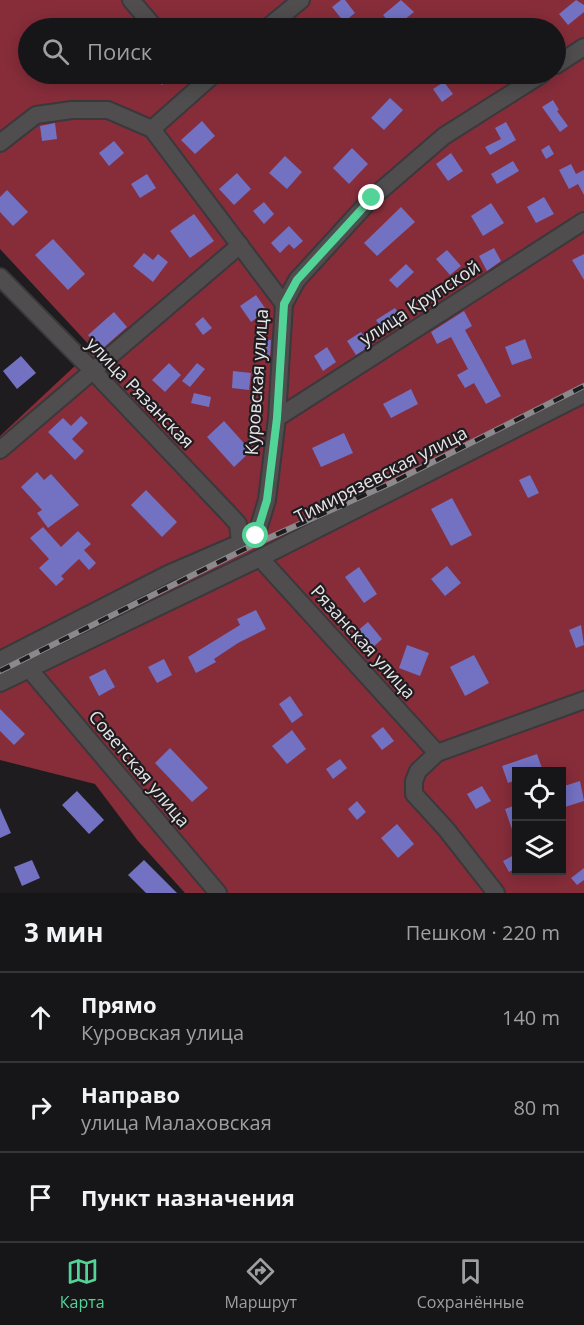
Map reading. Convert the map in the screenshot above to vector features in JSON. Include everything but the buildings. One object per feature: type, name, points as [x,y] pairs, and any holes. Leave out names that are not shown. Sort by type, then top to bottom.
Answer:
[{"type":"street","points":[[131,0],[146,18]]},
{"type":"street","points":[[279,18],[300,0]]},
{"type":"street","points":[[566,58],[584,46]]},
{"type":"street","points":[[0,143],[36,115],[72,110],[108,110],[152,129],[196,84]]},
{"type":"street","points":[[284,304],[297,280],[372,198],[444,136],[526,84]]},
{"type":"street","name":"Куровская улица","points":[[152,129],[284,304],[277,418],[267,500],[256,536],[240,542]]},
{"type":"street","name":"улица Крупской","points":[[277,418],[584,221]]},
{"type":"street","points":[[0,450],[240,245]]},
{"type":"street","name":"улица Рязанская","points":[[0,277],[238,524],[240,542]]},
{"type":"street","name":"Тимирязевская улица","points":[[0,683],[260,558],[584,394]]},
{"type":"street","points":[[0,660],[168,574],[240,542]]},
{"type":"street","name":"Рязанская улица","points":[[260,558],[437,753]]},
{"type":"street","name":"Советская улица","points":[[30,670],[218,893]]},
{"type":"street","points":[[496,893],[446,829],[414,794],[414,781],[418,771],[437,753],[584,700]]},
{"type":"shaded area","points":[[0,0],[584,0],[584,893],[185,893],[138,841],[95,784],[0,760],[0,436],[93,349],[0,249]]},
{"type":"railway","points":[[0,671],[251,546],[391,483],[584,386]]},
{"type":"route","points":[[256,536],[267,500],[277,418],[284,304],[297,280],[372,198]]}]
